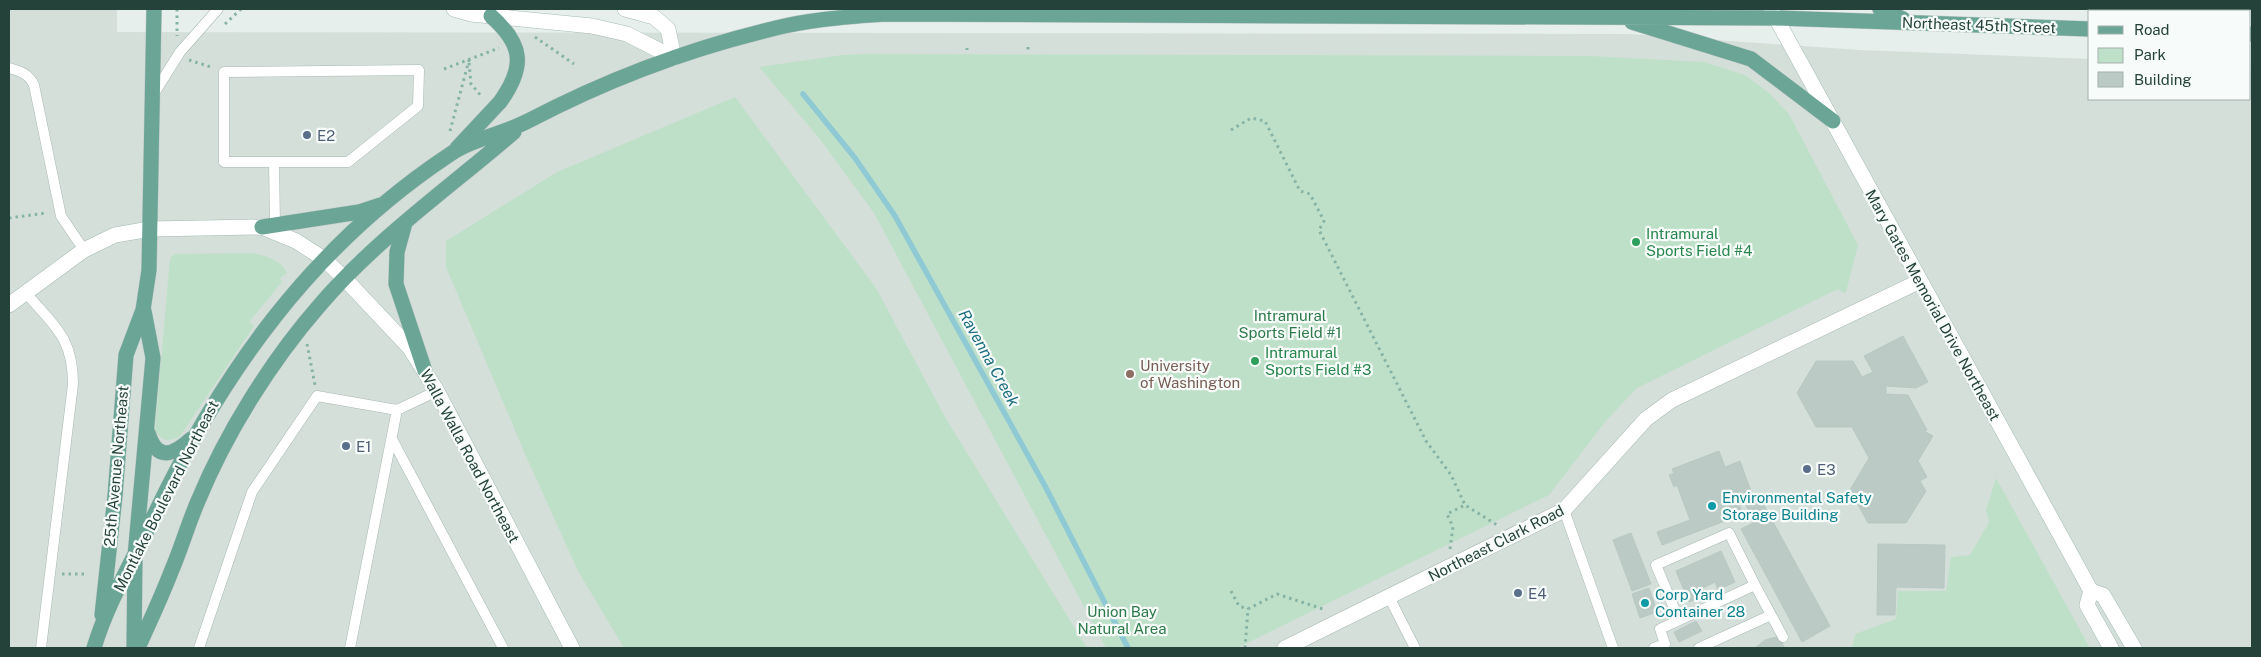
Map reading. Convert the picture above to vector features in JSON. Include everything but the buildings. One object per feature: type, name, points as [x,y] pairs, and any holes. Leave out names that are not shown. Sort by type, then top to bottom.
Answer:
[{"type":"main road","name":"25th Avenue Northeast","points":[[101,625],[115,496],[126,355],[143,310],[149,270],[154,9]]},
{"type":"main road","points":[[868,9],[884,14]]},
{"type":"main road","points":[[1880,9],[1911,23]]},
{"type":"main road","name":"Northeast 45th Street","points":[[674,58],[777,27],[830,18],[884,14],[1338,12],[1616,18],[1777,12],[1911,23],[2088,29]]},
{"type":"main road","points":[[452,153],[500,102],[516,76],[518,57],[515,44],[507,29],[491,16]]},
{"type":"main road","points":[[1616,18],[1751,59],[1833,121]]},
{"type":"main road","name":"Montlake Boulevard Northeast","points":[[94,648],[101,625],[163,496],[220,392],[297,288],[324,259],[381,205],[452,153],[523,124],[584,93],[674,58]]},
{"type":"main road","name":"Montlake Boulevard Northeast","points":[[138,648],[171,573],[198,501],[221,453],[248,406],[282,354],[319,306],[345,279],[406,221],[462,177],[523,124]]},
{"type":"main road","points":[[269,226],[359,212],[381,205]]},
{"type":"main road","points":[[406,221],[397,252],[396,284],[424,371]]},
{"type":"main road","name":"25th Avenue Northeast","points":[[134,648],[135,556],[153,358],[143,310]]},
{"type":"main road","points":[[147,429],[156,450],[170,453],[177,452],[197,433]]},
{"type":"street","points":[[454,9],[491,16],[592,26],[627,34],[674,58]]},
{"type":"street","points":[[626,9],[654,17],[668,29],[674,58]]},
{"type":"street","name":"Mary Gates Memorial Drive Northeast","points":[[1777,12],[1833,121],[2091,591],[2103,595],[2134,648]]},
{"type":"street","points":[[9,305],[84,250],[115,236],[150,229],[269,226]]},
{"type":"street","name":"Walla Walla Road Northeast","points":[[269,226],[324,259],[410,347],[437,391],[572,648]]},
{"type":"street","name":"Northeast Clark Road","points":[[1285,648],[1564,510],[1646,420],[1672,400],[1920,281]]},
{"type":"street","name":"Mary Gates Memorial Drive Northeast","points":[[2091,591],[2087,605],[2111,648]]},
{"type":"lane","points":[[152,95],[180,52],[218,9]]},
{"type":"lane","points":[[9,68],[24,73],[32,80],[61,216],[84,250]]},
{"type":"lane","points":[[418,70],[418,106],[348,162],[274,162],[224,162],[224,72],[418,70]]},
{"type":"lane","points":[[269,226],[274,162]]},
{"type":"lane","points":[[26,293],[59,331],[68,345],[73,364],[71,403],[41,648]]},
{"type":"lane","points":[[199,648],[252,492],[318,396],[397,410],[437,391]]},
{"type":"lane","points":[[350,648],[397,410]]},
{"type":"lane","points":[[392,439],[503,648]]},
{"type":"lane","points":[[1564,510],[1613,648]]},
{"type":"lane","points":[[1679,620],[1656,565],[1730,533],[1754,585],[1783,637]]},
{"type":"lane","points":[[1654,648],[1666,646],[1660,629],[1754,585]]},
{"type":"lane","points":[[1389,597],[1414,648]]},
{"type":"lane","points":[[1699,648],[1771,615]]},
{"type":"path","points":[[177,9],[177,40]]},
{"type":"path","points":[[532,35],[574,64]]},
{"type":"path","points":[[189,60],[224,72]]},
{"type":"path","points":[[444,69],[469,60]]},
{"type":"path","points":[[469,60],[471,84],[484,99]]},
{"type":"path","points":[[450,131],[469,60]]},
{"type":"path","points":[[1231,130],[1251,118],[1265,121],[1300,191],[1310,194],[1324,221],[1319,230],[1426,441],[1451,475],[1465,505],[1497,526]]},
{"type":"path","points":[[9,218],[46,213]]},
{"type":"path","points":[[307,344],[318,396]]},
{"type":"path","points":[[1450,549],[1453,527],[1447,514],[1465,505]]},
{"type":"path","points":[[1231,591],[1239,606],[1248,609],[1277,594],[1326,611]]},
{"type":"path","points":[[1245,648],[1248,609]]},
{"type":"shaded area","name":"University of Washington","points":[[9,9],[117,9],[117,32],[1629,34],[1860,50],[2088,59],[2088,100],[2251,100],[2252,65],[2252,648],[9,648]]},
{"type":"green space","name":"Intramural Sports Field #1","points":[[842,55],[1591,56],[1704,62],[1745,75],[1768,92],[1789,114],[1858,245],[1846,292],[1844,293],[1838,289],[1637,388],[1605,422],[1549,495],[1237,648],[1106,648],[874,213],[819,138],[759,67]]},
{"type":"green space","points":[[735,97],[876,288],[945,417],[1087,648],[624,648],[578,571],[525,454],[446,267],[446,241],[557,172]]},
{"type":"green space","points":[[253,253],[269,257],[281,265],[287,273],[280,278],[282,282],[249,322],[254,326],[180,436],[169,440],[163,439],[155,430],[170,258],[175,254]]},
{"type":"green space","points":[[1996,478],[2090,648],[1852,648],[1855,634],[1896,619],[1898,591],[1946,591],[1951,557],[1970,555],[1989,522],[1986,510]]},
{"type":"waterway","name":"Ravenna Creek","points":[[803,94],[855,158],[895,216],[1045,486],[1128,648]]},
{"type":"place","name":"E2","points":[[307,135]]},
{"type":"place","name":"Intramural Sports Field #4","points":[[1636,242]]},
{"type":"place","name":"Intramural Sports Field #3","points":[[1255,361]]},
{"type":"place","name":"University of Washington","points":[[1130,374]]},
{"type":"place","name":"E1","points":[[346,446]]},
{"type":"place","name":"E3","points":[[1807,469]]},
{"type":"place","name":"Environmental Safety Storage Building","points":[[1712,506]]},
{"type":"place","name":"E4","points":[[1518,593]]},
{"type":"place","name":"Corp Yard Container 28","points":[[1645,603]]},
{"type":"park label","name":"Union Bay Natural Area","points":[[1122,620]]}]
